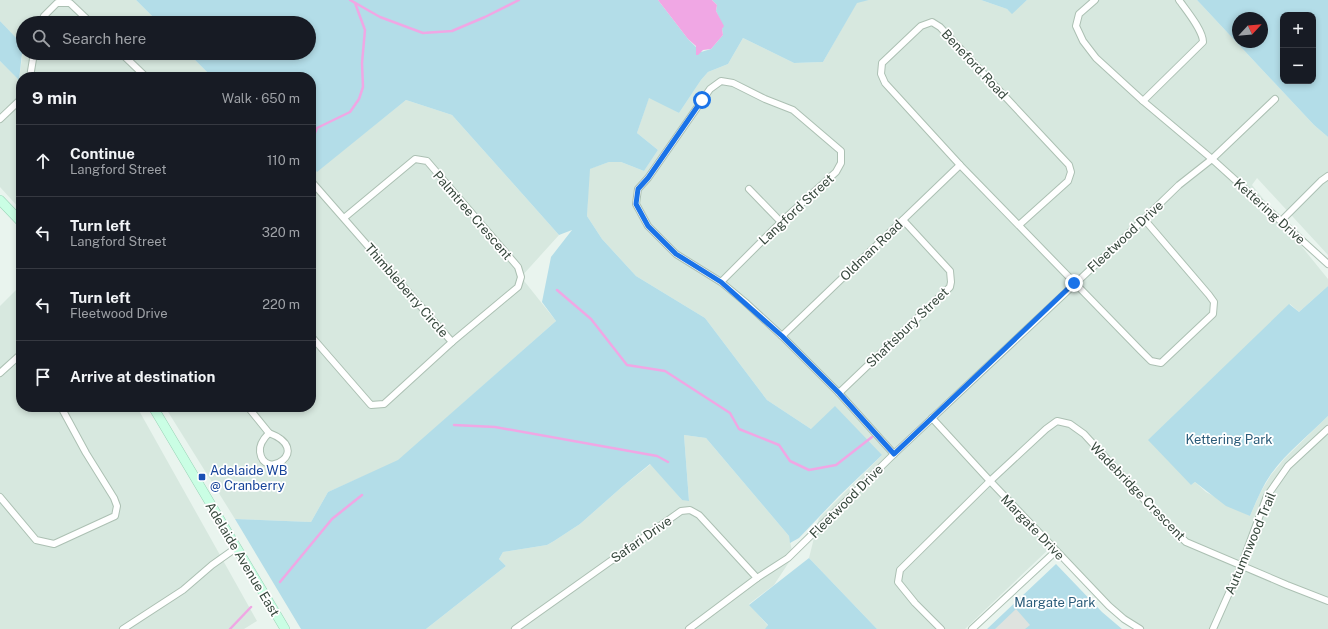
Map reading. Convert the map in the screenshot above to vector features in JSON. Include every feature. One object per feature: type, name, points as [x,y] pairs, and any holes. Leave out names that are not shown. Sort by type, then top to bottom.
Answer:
[{"type":"main road","points":[[0,200],[16,217]]},
{"type":"main road","name":"Adelaide Avenue East","points":[[159,412],[236,548],[285,629]]},
{"type":"street","name":"Kettering Drive","points":[[1095,0],[1079,14],[1076,26],[1083,41],[1096,58],[1143,101],[1212,159],[1328,264]]},
{"type":"street","points":[[1143,101],[1203,42],[1203,38],[1198,27],[1179,0]]},
{"type":"street","points":[[44,16],[57,3],[70,3],[84,16]]},
{"type":"street","name":"Beneford Road","points":[[1019,225],[1068,181],[1072,172],[1069,165],[940,27],[932,22],[921,26],[882,63],[881,74],[885,83],[960,165],[1141,351],[1151,361],[1161,363],[1213,314],[1214,302],[1209,294],[1144,220]]},
{"type":"street","points":[[31,72],[33,60]]},
{"type":"street","points":[[128,60],[141,72]]},
{"type":"street","name":"Langford Street","points":[[721,282],[781,222],[836,172],[841,163],[841,151],[793,110],[765,99],[733,83],[721,81],[710,89],[648,178],[638,189],[636,204],[648,226],[676,254],[721,282],[782,336],[839,393],[894,454]]},
{"type":"street","name":"Fleetwood Drive","points":[[689,629],[758,578],[788,558],[894,454],[1074,283],[1144,220],[1179,185],[1212,159],[1275,99]]},
{"type":"street","points":[[0,119],[16,104]]},
{"type":"street","name":"Palmtree Crescent","points":[[344,218],[415,159],[427,161],[518,267],[521,277],[518,287],[452,342]]},
{"type":"street","name":"Oldman Road","points":[[782,336],[960,165]]},
{"type":"street","points":[[1281,221],[1321,181],[1328,176]]},
{"type":"street","name":"Thimbleberry Circle","points":[[316,187],[452,342],[384,404],[372,405],[316,342]]},
{"type":"street","points":[[749,189],[781,222]]},
{"type":"street","name":"Shaftsbury Street","points":[[839,393],[950,287],[950,271],[903,220]]},
{"type":"street","points":[[0,373],[16,359]]},
{"type":"street","points":[[0,497],[36,540],[54,544],[115,516],[117,506],[114,498],[86,453],[64,412]]},
{"type":"street","points":[[252,412],[269,433],[280,439],[286,446],[287,450],[285,459],[277,464],[270,464],[265,461],[260,454],[262,441],[269,433]]},
{"type":"street","name":"Margate Drive","points":[[932,418],[1109,606],[1124,619],[1140,629]]},
{"type":"street","name":"Wadebridge Crescent","points":[[941,629],[915,603],[898,582],[900,570],[990,481],[1046,429],[1057,422],[1070,424],[1084,434],[1161,518],[1186,542],[1287,586],[1328,599]]},
{"type":"street","name":"Autumnwood Trail","points":[[1213,629],[1241,566],[1267,496],[1288,466],[1328,429]]},
{"type":"street","name":"Safari Drive","points":[[515,629],[681,511],[690,510],[699,514],[758,578]]},
{"type":"street","points":[[124,629],[183,590],[212,565],[236,548]]},
{"type":"street","points":[[972,629],[1056,551]]},
{"type":"shaded area","points":[[0,0],[136,0],[152,16],[16,16],[16,38],[0,21]]},
{"type":"shaded area","points":[[658,0],[712,0],[717,5],[716,11],[724,26],[722,29],[723,35],[711,49],[703,50],[696,55],[696,46],[688,39]]},
{"type":"shaded area","points":[[869,0],[981,0],[1007,9],[1012,13],[1027,0],[1197,0],[1232,37],[1232,48],[1242,48],[1314,125],[1328,137],[1328,255],[1257,178],[1252,185],[1328,279],[1328,286],[1299,312],[1290,304],[1191,485],[1195,482],[1206,492],[1250,516],[1260,493],[1271,475],[1285,458],[1328,416],[1328,629],[1138,629],[1119,618],[1051,547],[965,629],[877,629],[809,558],[819,518],[882,455],[811,429],[767,400],[705,318],[636,276],[602,239],[587,216],[589,169],[609,162],[621,162],[644,171],[658,150],[637,133],[649,97],[679,113],[708,72],[728,64],[743,38],[794,63],[823,62],[857,2]]},
{"type":"shaded area","points":[[22,60],[195,60],[207,72],[20,72]]},
{"type":"shaded area","points":[[0,61],[16,76],[16,205],[0,187]]},
{"type":"shaded area","points":[[406,100],[452,115],[559,235],[521,277],[556,321],[398,461],[328,492],[311,522],[235,519],[168,412],[316,412],[316,170],[317,171]]},
{"type":"shaded area","points":[[16,290],[16,412],[140,412],[257,621],[244,629],[0,629],[0,306]]},
{"type":"shaded area","points":[[684,435],[706,438],[789,536],[793,556],[774,585],[749,604],[768,626],[765,629],[426,629],[506,566],[499,559],[503,552],[547,545],[554,541],[580,524],[623,486],[651,464],[682,500],[689,500]]},
{"type":"shaded area","points":[[1016,609],[1030,625],[1025,629],[995,629]]},
{"type":"green space","points":[[136,0],[658,0],[688,39],[701,52],[711,49],[723,35],[723,26],[716,11],[717,5],[712,0],[869,0],[857,3],[823,62],[794,63],[743,38],[728,64],[708,72],[679,113],[649,98],[637,133],[658,150],[644,171],[621,162],[609,162],[590,169],[587,216],[602,239],[636,276],[705,318],[767,400],[811,429],[835,406],[882,455],[839,496],[799,538],[790,543],[789,536],[706,438],[684,435],[689,501],[682,500],[650,464],[580,524],[554,541],[547,545],[503,552],[499,559],[506,566],[426,629],[301,629],[235,519],[311,522],[328,492],[398,460],[556,321],[542,302],[551,257],[572,230],[559,235],[452,115],[406,100],[317,172],[316,72],[207,72],[195,60],[316,60],[316,16],[152,16]]},
{"type":"green space","points":[[981,0],[1027,0],[1012,14],[1007,9]]},
{"type":"green space","points":[[1197,0],[1328,0],[1328,137],[1314,125],[1242,48],[1268,48],[1268,12],[1232,12],[1232,37]]},
{"type":"green space","points":[[0,21],[16,38],[16,60],[21,60],[20,72],[16,72],[16,77],[0,61]]},
{"type":"green space","name":"Kettering Park","points":[[1328,286],[1328,416],[1277,466],[1262,489],[1250,516],[1226,506],[1195,482],[1191,485],[1148,440],[1289,304],[1299,312]]},
{"type":"green space","points":[[809,558],[877,629],[765,629],[768,625],[749,605]]},
{"type":"green space","name":"Margate Park","points":[[1056,564],[1102,612],[1122,629],[987,629]]},
{"type":"waterway","points":[[350,0],[380,17],[423,33],[452,31],[519,0]]},
{"type":"waterway","points":[[316,130],[317,128],[350,112],[359,99],[363,87],[362,63],[365,30],[355,3]]},
{"type":"waterway","points":[[557,290],[591,319],[627,365],[665,371],[730,413],[739,429],[779,445],[790,461],[809,470],[836,465],[872,437]]},
{"type":"waterway","points":[[454,425],[495,427],[657,456],[668,462]]},
{"type":"waterway","points":[[280,582],[332,519],[362,495]]},
{"type":"waterway","points":[[230,629],[251,607]]},
{"type":"place","name":"Adelaide WB @ Cranberry","points":[[202,477]]},
{"type":"route","points":[[702,100],[648,178],[638,189],[636,204],[648,226],[676,254],[721,282],[745,302],[782,336],[839,393],[894,454],[1074,283]]}]
